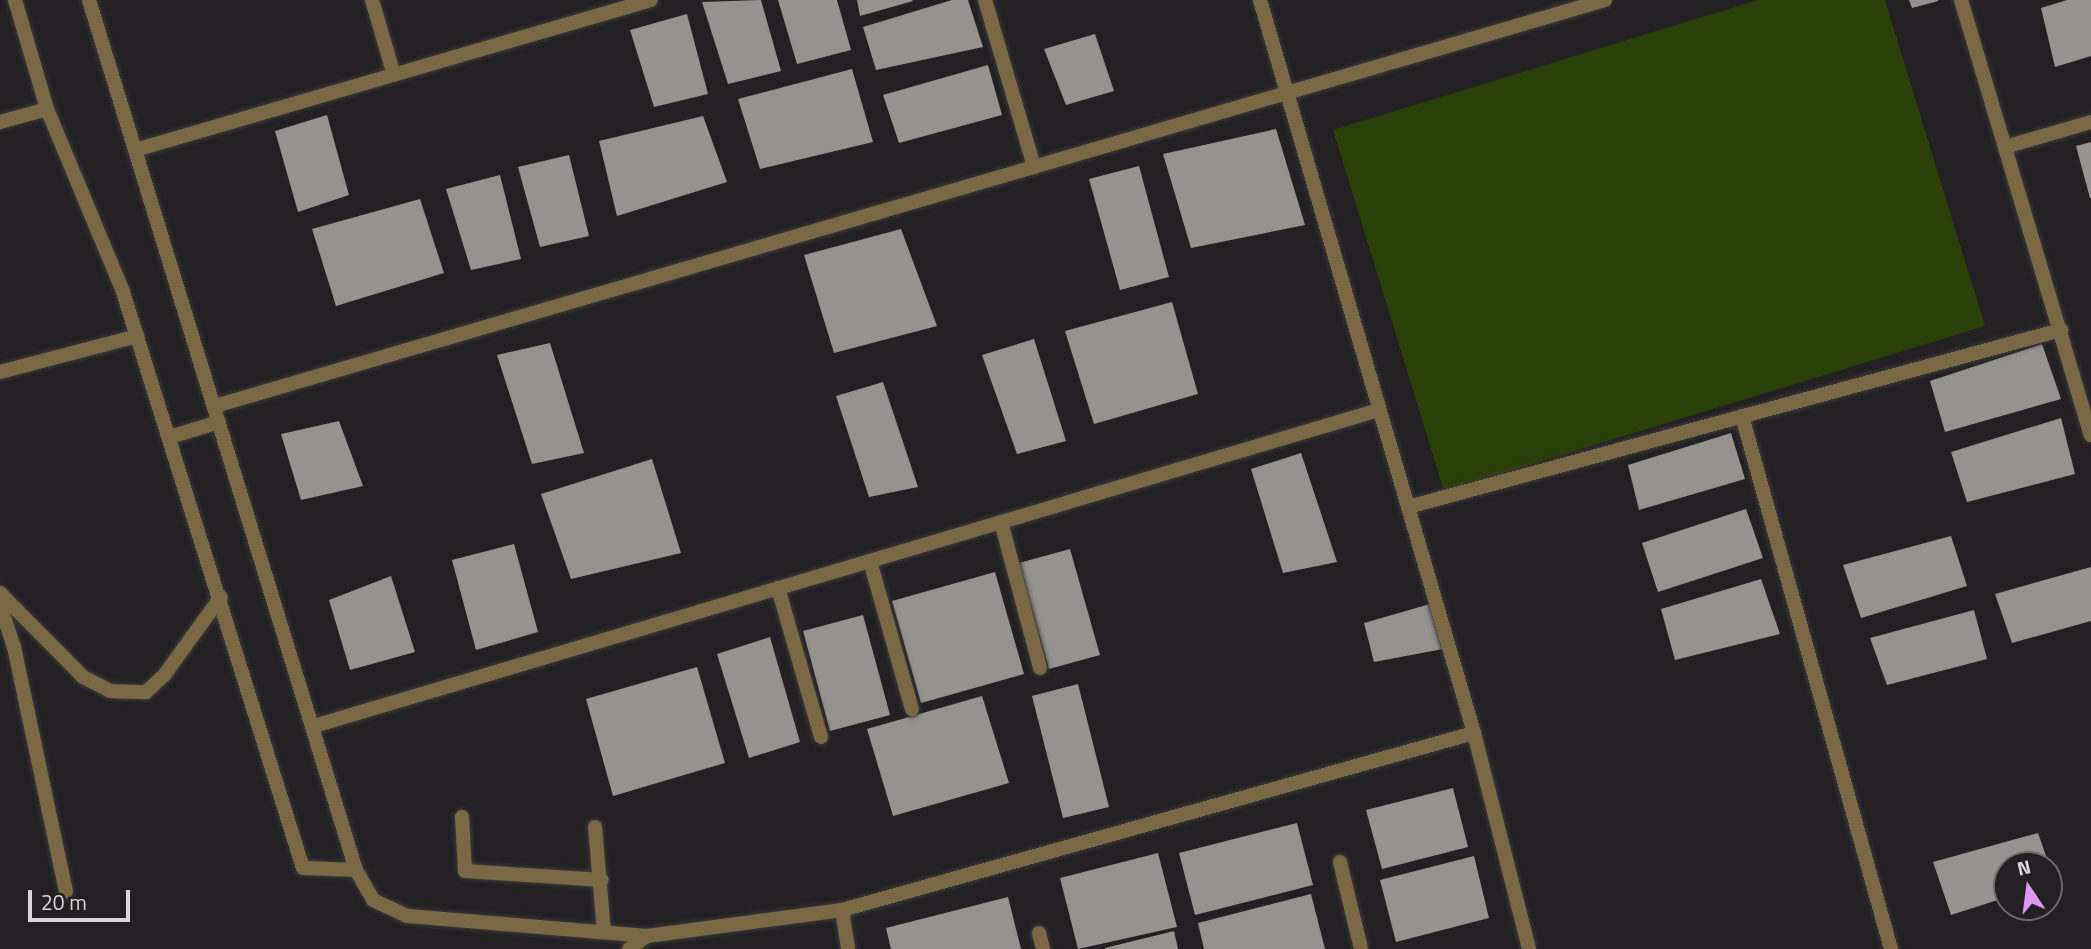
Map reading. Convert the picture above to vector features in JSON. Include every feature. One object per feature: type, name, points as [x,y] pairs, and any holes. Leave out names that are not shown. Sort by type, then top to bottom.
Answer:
[{"type":"street","points":[[15,0],[47,109],[137,336],[221,597],[303,868],[356,870]]},
{"type":"street","points":[[89,0],[356,870],[373,900],[408,916],[647,936],[842,910],[1474,733]]},
{"type":"street","points":[[372,0],[394,75]]},
{"type":"street","points":[[135,150],[652,0]]},
{"type":"street","points":[[985,0],[1034,167]]},
{"type":"street","points":[[1260,0],[1474,733],[1529,949]]},
{"type":"street","points":[[215,406],[1605,0]]},
{"type":"street","points":[[1961,0],[2091,435]]},
{"type":"street","points":[[0,122],[47,109]]},
{"type":"street","points":[[2005,147],[2091,122]]},
{"type":"street","points":[[1408,507],[2061,330]]},
{"type":"street","points":[[0,372],[137,336]]},
{"type":"street","points":[[314,726],[1379,410]]},
{"type":"street","points":[[1742,416],[1891,949]]},
{"type":"street","points":[[170,437],[219,422]]},
{"type":"street","points":[[1001,522],[1040,668]]},
{"type":"street","points":[[870,561],[912,709]]},
{"type":"street","points":[[778,588],[821,737]]},
{"type":"street","points":[[0,593],[83,677],[110,691],[146,692],[165,674],[221,597]]},
{"type":"street","points":[[0,605],[14,647],[66,892]]},
{"type":"street","points":[[461,817],[465,871],[601,880]]},
{"type":"street","points":[[595,827],[604,932]]},
{"type":"street","points":[[1340,862],[1361,949]]},
{"type":"street","points":[[842,910],[848,949]]},
{"type":"street","points":[[1039,933],[1043,949]]},
{"type":"street","points":[[629,949],[647,936]]},
{"type":"green space","points":[[1758,0],[1885,0],[1985,326],[1444,491],[1333,130]]},
{"type":"building","points":[[761,0],[781,71],[728,84],[702,2]]},
{"type":"building","points":[[778,0],[837,0],[851,50],[797,64]]},
{"type":"building","points":[[857,0],[912,0],[913,1],[860,16]]},
{"type":"building","points":[[952,0],[968,0],[983,47],[876,70],[863,27]]},
{"type":"building","points":[[1909,0],[1938,0],[1938,1],[1912,8]]},
{"type":"building","points":[[2067,0],[2091,0],[2091,56],[2055,67],[2041,8]]},
{"type":"building","points":[[687,14],[708,94],[654,107],[630,30]]},
{"type":"building","points":[[1095,34],[1114,91],[1066,105],[1044,49]]},
{"type":"building","points":[[988,65],[1002,115],[899,143],[883,95]]},
{"type":"building","points":[[852,69],[873,142],[760,169],[738,99]]},
{"type":"building","points":[[327,115],[349,195],[298,212],[275,131]]},
{"type":"building","points":[[703,116],[727,182],[617,216],[599,141]]},
{"type":"building","points":[[1276,129],[1305,225],[1191,248],[1163,154]]},
{"type":"building","points":[[2091,142],[2091,198],[2090,198],[2076,146]]},
{"type":"building","points":[[569,155],[589,236],[540,247],[518,167]]},
{"type":"building","points":[[1139,166],[1169,277],[1120,290],[1089,179]]},
{"type":"building","points":[[500,175],[521,259],[471,270],[446,189]]},
{"type":"building","points":[[420,199],[444,273],[336,306],[312,229]]},
{"type":"building","points":[[901,229],[937,326],[834,353],[804,255]]},
{"type":"building","points":[[1172,302],[1198,394],[1094,424],[1065,331]]},
{"type":"building","points":[[1034,339],[1066,441],[1017,454],[982,355]]},
{"type":"building","points":[[550,343],[584,453],[532,464],[497,355]]},
{"type":"building","points":[[2042,344],[2061,399],[1945,432],[1930,381]]},
{"type":"building","points":[[883,382],[918,487],[869,497],[836,396]]},
{"type":"building","points":[[2061,418],[2075,474],[1967,502],[1951,452]]},
{"type":"building","points":[[339,421],[363,486],[301,500],[281,434]]},
{"type":"building","points":[[1731,433],[1745,479],[1639,510],[1628,465]]},
{"type":"building","points":[[1301,453],[1337,562],[1283,573],[1251,469]]},
{"type":"building","points":[[652,459],[681,553],[571,579],[541,494]]},
{"type":"building","points":[[1746,509],[1763,558],[1658,592],[1642,543]]},
{"type":"building","points":[[1951,536],[1967,586],[1861,618],[1843,565]]},
{"type":"building","points":[[514,544],[538,632],[476,650],[452,560]]},
{"type":"building","points":[[1070,549],[1100,655],[1049,669],[1019,563]]},
{"type":"building","points":[[2091,567],[2091,621],[2012,643],[1995,594]]},
{"type":"building","points":[[995,572],[1024,674],[921,703],[892,601]]},
{"type":"building","points":[[391,576],[415,652],[350,670],[329,600]]},
{"type":"building","points":[[1761,579],[1780,634],[1675,660],[1661,609]]},
{"type":"building","points":[[1430,604],[1443,649],[1374,662],[1364,623]]},
{"type":"building","points":[[1974,610],[1987,659],[1887,685],[1870,638]]},
{"type":"building","points":[[863,615],[890,715],[830,731],[803,631]]},
{"type":"building","points":[[770,637],[800,742],[749,758],[717,654]]},
{"type":"building","points":[[697,667],[725,763],[613,796],[586,699]]},
{"type":"building","points":[[1078,684],[1109,807],[1063,818],[1032,696]]},
{"type":"building","points":[[982,696],[1009,783],[893,816],[867,729]]},
{"type":"building","points":[[1453,788],[1468,847],[1382,869],[1366,810]]},
{"type":"building","points":[[1297,823],[1313,885],[1195,915],[1179,853]]},
{"type":"building","points":[[2038,833],[2044,851],[1993,851],[1993,902],[1951,915],[1933,862]]},
{"type":"building","points":[[1158,853],[1177,927],[1078,949],[1060,878]]},
{"type":"building","points":[[1474,856],[1489,918],[1396,942],[1380,880]]},
{"type":"building","points":[[1311,894],[1325,949],[1204,949],[1198,923]]},
{"type":"building","points":[[1008,897],[1021,949],[891,949],[886,928]]},
{"type":"building","points":[[1174,931],[1178,949],[1105,949],[1105,948]]}]
